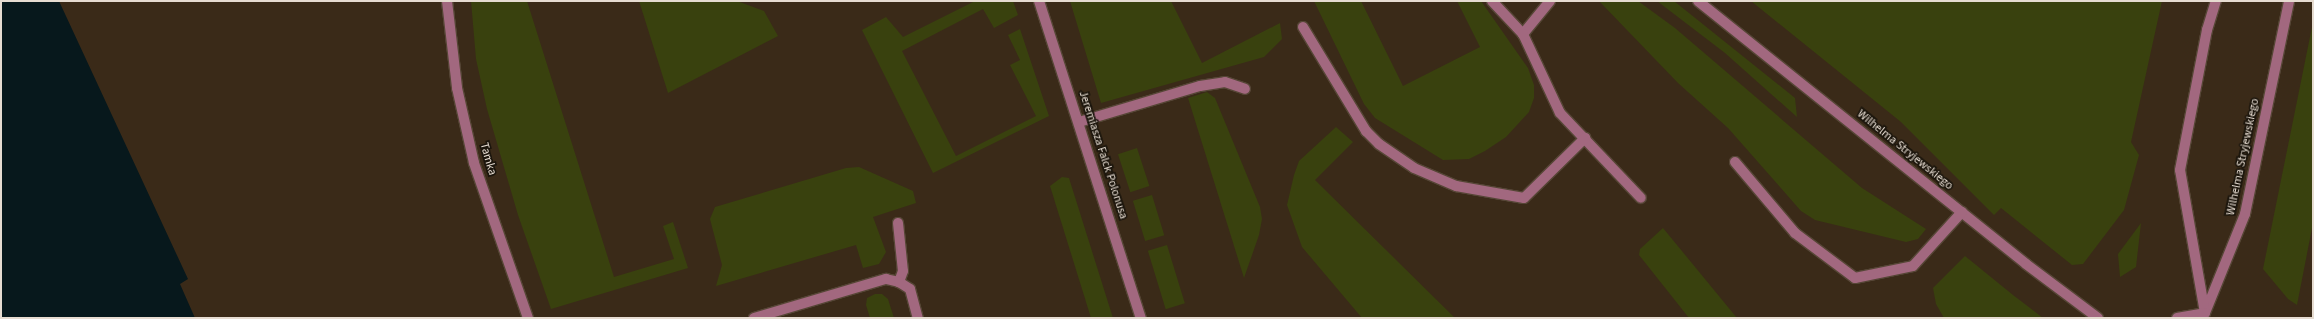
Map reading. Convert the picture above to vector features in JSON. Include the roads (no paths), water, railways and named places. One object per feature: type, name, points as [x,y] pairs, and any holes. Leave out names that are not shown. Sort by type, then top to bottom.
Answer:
[{"type":"street","name":"Tamka","points":[[447,1],[457,88],[474,163],[528,318]]},
{"type":"street","name":"Jeremiasza Falck Polonusa","points":[[1039,1],[1141,318]]},
{"type":"street","points":[[1492,1],[1523,34],[1560,113],[1641,198]]},
{"type":"street","points":[[1523,34],[1550,1]]},
{"type":"street","name":"Wilhelma Stryjewskiego","points":[[1698,1],[1962,212],[2098,318]]},
{"type":"street","points":[[2176,318],[2206,316],[2180,170],[2207,30],[2216,1]]},
{"type":"street","name":"Wilhelma Stryjewskiego","points":[[2206,316],[2245,214],[2289,1]]},
{"type":"street","points":[[1304,27],[1366,131],[1379,144],[1414,168],[1456,186],[1524,198],[1585,138]]},
{"type":"street","points":[[1079,122],[1200,86],[1225,82],[1244,89]]},
{"type":"street","points":[[1735,162],[1795,233],[1855,278],[1913,266],[1962,212]]},
{"type":"street","points":[[898,223],[903,271],[899,282]]},
{"type":"street","points":[[754,318],[874,281],[886,279],[899,282],[910,289],[918,318]]}]
